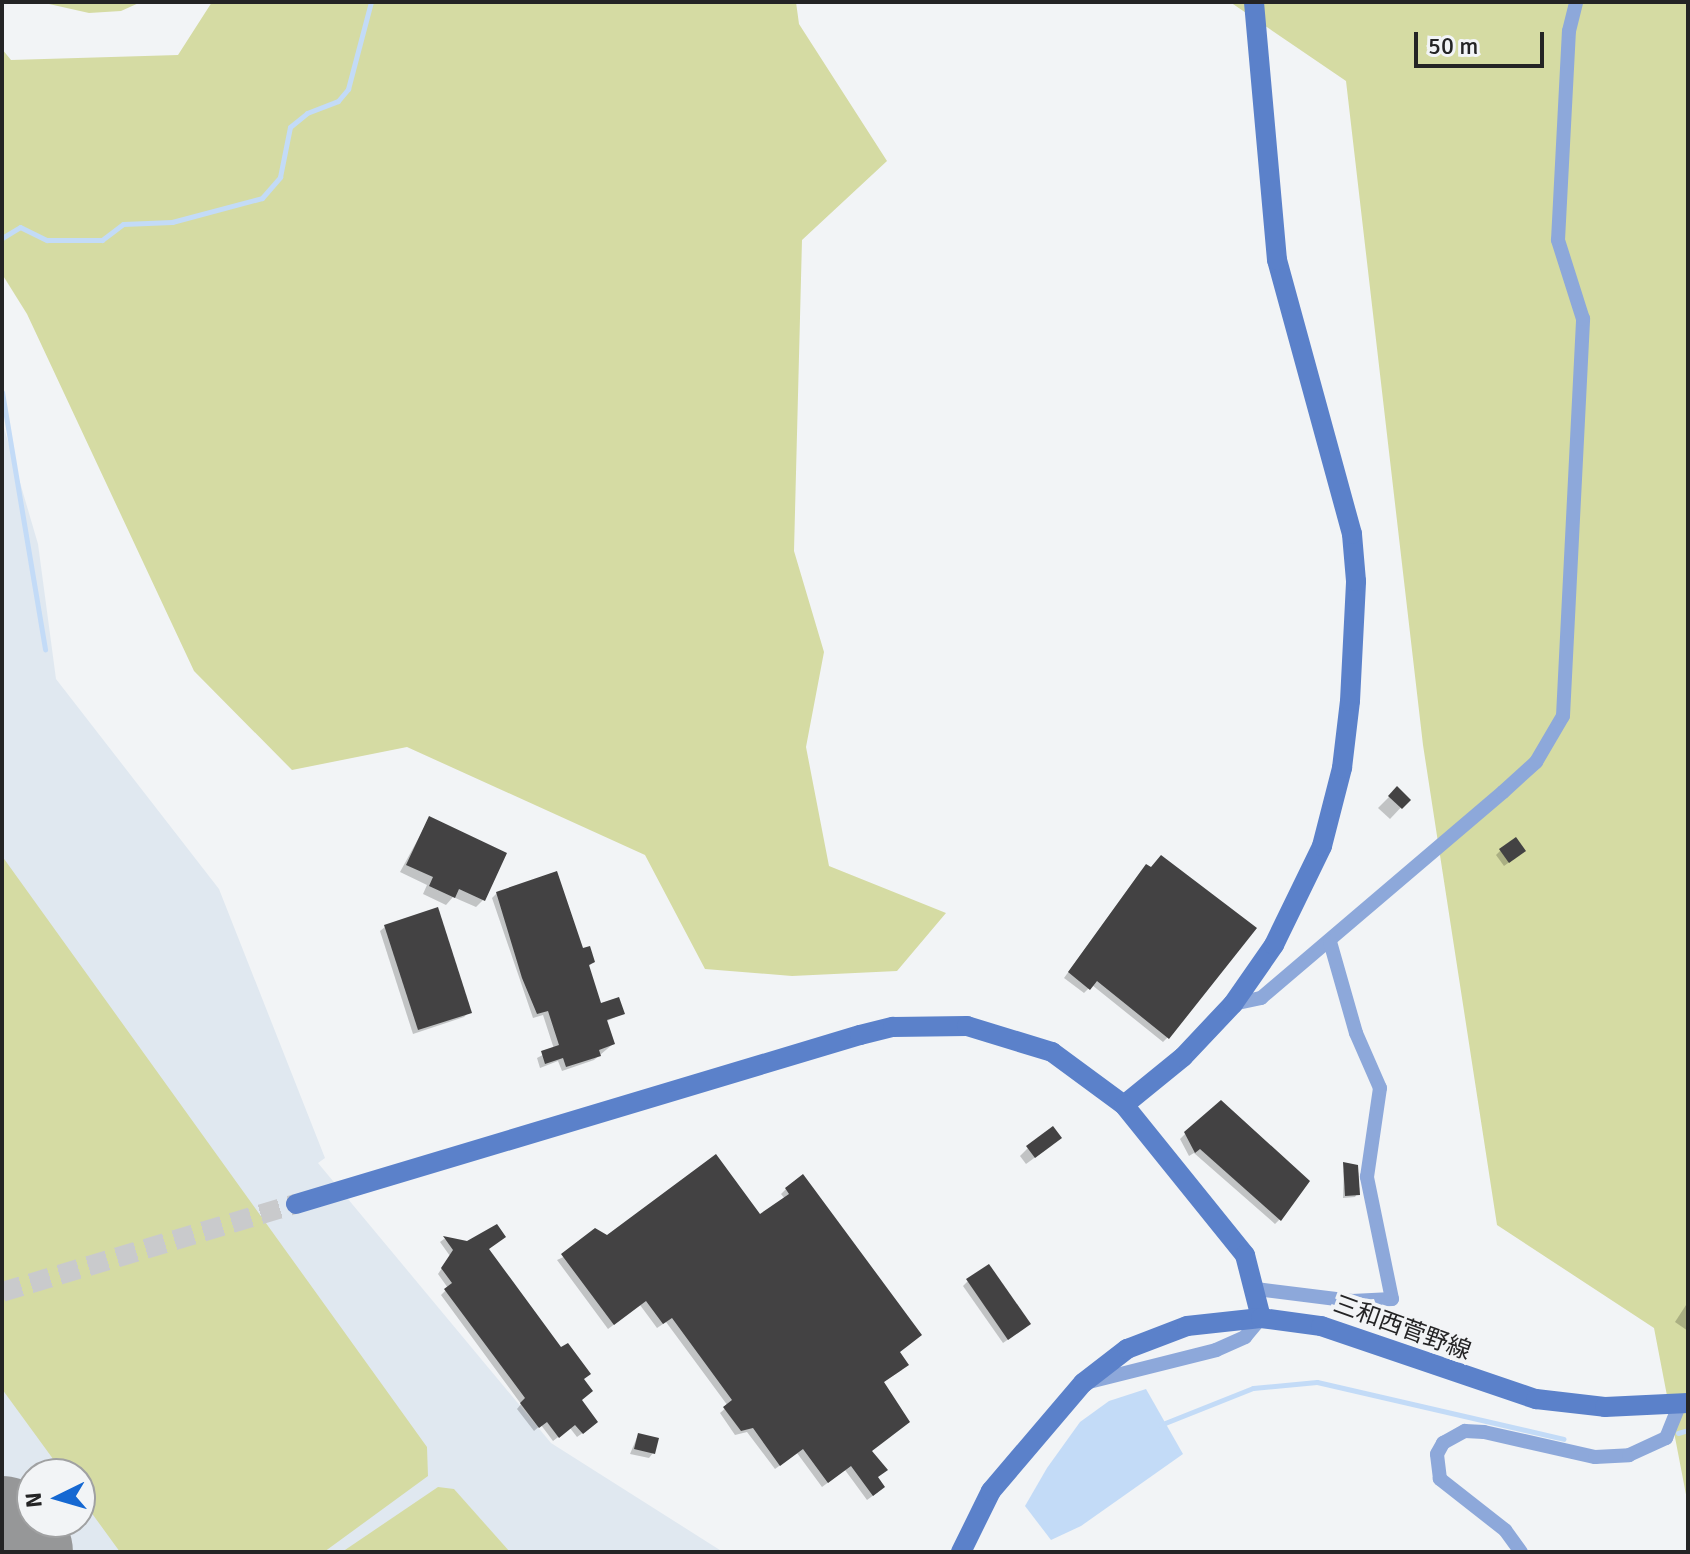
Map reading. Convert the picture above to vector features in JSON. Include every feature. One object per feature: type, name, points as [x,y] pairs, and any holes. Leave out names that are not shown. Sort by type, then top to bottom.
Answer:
[{"type":"street","points":[[1124,1105],[1183,1057],[1233,1004],[1301,897],[1322,846],[1342,768],[1356,606],[1346,498],[1277,260],[1254,2]]},
{"type":"street","points":[[1233,1004],[1261,998],[1330,942],[1536,762],[1563,716],[1583,319],[1558,240],[1569,31],[1576,2]]},
{"type":"street","points":[[1256,1289],[1352,1301],[1392,1299],[1367,1177],[1380,1088],[1356,1033],[1330,942]]},
{"type":"street","points":[[296,1204],[893,1027],[967,1026],[1023,1040],[1077,1067],[1124,1105],[1236,1242],[1256,1289],[1261,1318],[1245,1337],[1216,1350],[1083,1383]]},
{"type":"street","name":"三和西菅野線","points":[[961,1552],[991,1491],[1083,1383],[1127,1349],[1155,1336],[1232,1319],[1261,1318],[1352,1335],[1469,1380],[1536,1399],[1605,1407],[1684,1404]]},
{"type":"street","points":[[1521,1552],[1505,1530],[1440,1479],[1437,1454],[1443,1443],[1465,1431],[1484,1432],[1595,1457],[1629,1455],[1666,1438],[1684,1404]]},
{"type":"shaded area","points":[[2,421],[38,544],[56,679],[219,889],[325,1158],[318,1163],[551,1443],[723,1552],[2,1552]]},
{"type":"green space","points":[[40,2],[141,2],[121,11],[89,13]]},
{"type":"green space","points":[[212,2],[796,2],[799,24],[887,161],[802,240],[794,551],[824,652],[806,747],[829,866],[946,913],[897,971],[792,976],[705,969],[645,855],[407,747],[292,770],[194,671],[27,314],[2,274],[2,49],[11,60],[178,55]]},
{"type":"green space","points":[[1230,2],[1688,2],[1688,1505],[1654,1328],[1497,1225],[1423,745],[1346,81]]},
{"type":"green space","points":[[2,856],[427,1447],[428,1476],[324,1552],[120,1552],[96,1519],[96,1458],[52,1458],[2,1389]]},
{"type":"green space","points":[[438,1487],[454,1489],[510,1552],[342,1552]]},
{"type":"water","points":[[1146,1389],[1183,1454],[1081,1526],[1051,1540],[1025,1506],[1047,1468],[1080,1422],[1109,1401]]},
{"type":"building","points":[[1397,786],[1411,800],[1402,809],[1388,796]]},
{"type":"building","points":[[429,816],[507,853],[485,901],[459,889],[455,898],[429,886],[433,877],[406,865]]},
{"type":"building","points":[[1516,837],[1526,851],[1509,863],[1499,849]]},
{"type":"building","points":[[1161,855],[1257,928],[1169,1039],[1097,981],[1090,990],[1068,972],[1146,864],[1151,867]]},
{"type":"building","points":[[557,871],[583,948],[590,946],[595,962],[589,965],[601,1003],[619,997],[625,1014],[607,1020],[615,1044],[599,1050],[601,1056],[566,1067],[563,1058],[545,1064],[541,1051],[559,1045],[548,1011],[537,1014],[522,978],[496,892]]},
{"type":"building","points":[[438,907],[472,1013],[418,1030],[384,925]]},
{"type":"building","points":[[1221,1100],[1310,1181],[1281,1221],[1200,1149],[1195,1153],[1184,1132]]},
{"type":"building","points":[[1053,1126],[1062,1138],[1035,1158],[1026,1146]]},
{"type":"building","points":[[716,1154],[760,1214],[789,1194],[785,1188],[803,1174],[922,1335],[900,1352],[909,1365],[884,1382],[910,1422],[872,1451],[888,1470],[878,1477],[885,1487],[873,1496],[851,1466],[828,1483],[803,1449],[780,1466],[753,1428],[741,1431],[723,1407],[732,1400],[672,1318],[663,1324],[646,1301],[614,1325],[561,1254],[595,1228],[607,1235]]},
{"type":"building","points":[[1343,1162],[1358,1165],[1360,1195],[1345,1196]]},
{"type":"building","points":[[497,1224],[506,1237],[489,1249],[561,1347],[568,1343],[591,1374],[584,1379],[593,1391],[582,1400],[598,1422],[583,1434],[575,1425],[559,1438],[547,1422],[539,1428],[520,1403],[525,1398],[444,1289],[452,1283],[441,1268],[453,1250],[443,1236],[467,1241]]},
{"type":"building","points":[[989,1264],[1031,1324],[1008,1340],[966,1279]]},
{"type":"building","points":[[638,1433],[659,1438],[655,1454],[634,1449]]},
{"type":"waterway","points":[[2,238],[20,227],[47,240],[102,240],[123,224],[172,222],[262,198],[280,177],[290,127],[307,113],[338,101],[348,89],[371,2]]},
{"type":"waterway","points":[[2,392],[45,649]]},
{"type":"waterway","points":[[1160,1425],[1253,1388],[1317,1382],[1564,1439]]},
{"type":"waterway","points":[[1678,1433],[1688,1430]]},
{"type":"runway","points":[[2,1534],[15,1552]]},
{"type":"tunnel","points":[[2,1292],[296,1204]]}]
